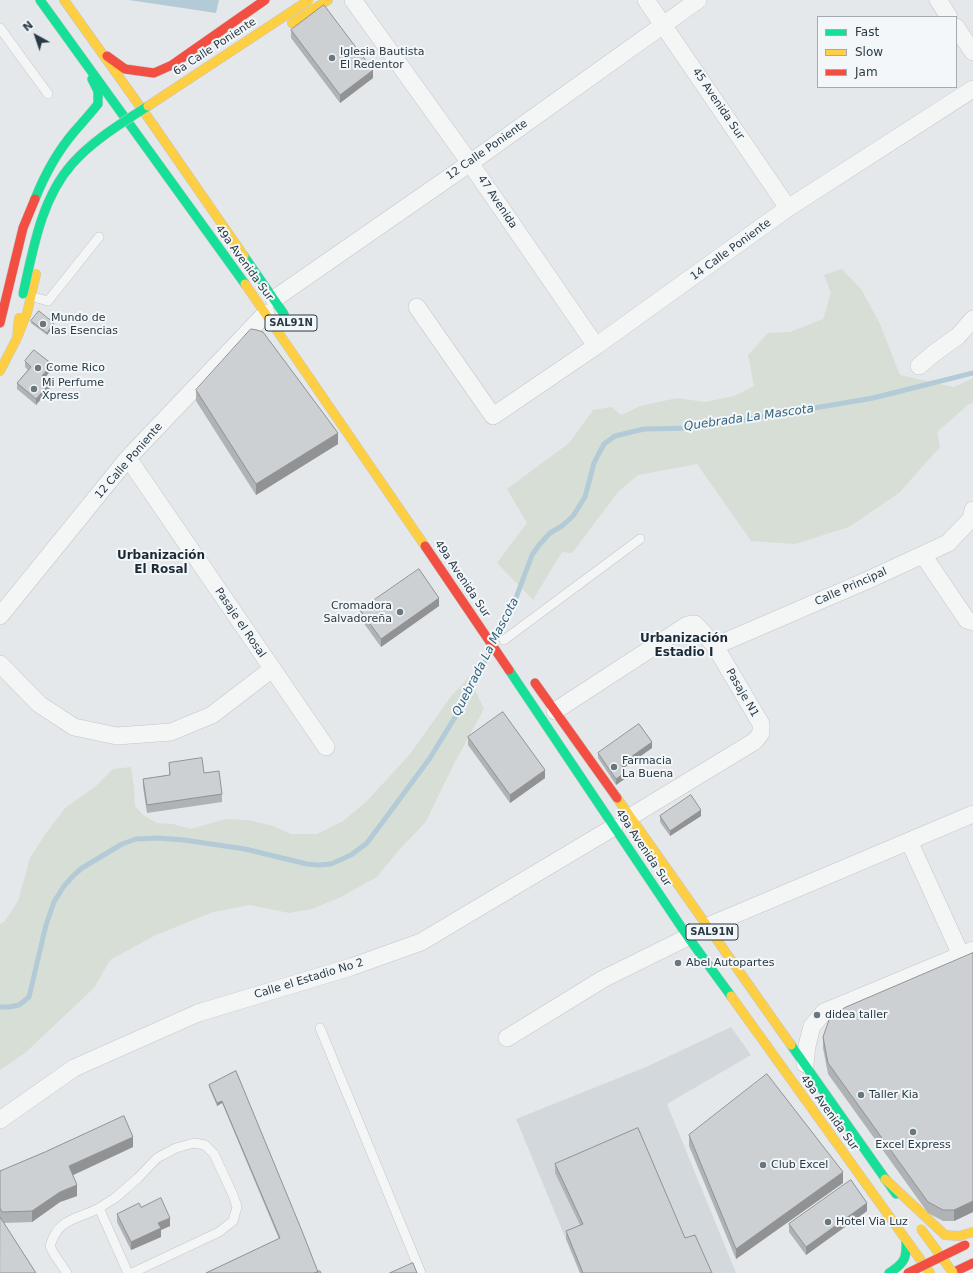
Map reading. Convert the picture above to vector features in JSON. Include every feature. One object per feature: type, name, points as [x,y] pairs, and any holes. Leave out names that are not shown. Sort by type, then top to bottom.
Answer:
[{"type":"main road","name":"49a Avenida Sur","points":[[40,0],[150,154],[270,306],[291,324]]},
{"type":"main road","name":"49a Avenida Sur","points":[[64,0],[95,45],[158,130],[270,306],[474,617],[688,937],[930,1273]]},
{"type":"main road","points":[[95,45],[126,69],[154,73],[172,65],[265,0]]},
{"type":"main road","name":"6a Calle Poniente","points":[[22,294],[41,223],[50,199],[62,177],[75,162],[88,150],[136,114],[309,0]]},
{"type":"main road","points":[[282,30],[328,0]]},
{"type":"main road","points":[[154,73],[152,79],[154,88],[159,95],[165,98],[174,99],[249,50]]},
{"type":"main road","points":[[0,323],[22,228],[44,177],[56,156],[98,104],[98,91],[85,63]]},
{"type":"main road","points":[[89,116],[105,120],[130,106],[142,97]]},
{"type":"main road","points":[[157,115],[158,130]]},
{"type":"main road","points":[[103,144],[107,133],[105,120]]},
{"type":"main road","points":[[50,225],[56,205],[69,181],[82,165],[113,135],[120,132],[128,133],[134,136],[150,154]]},
{"type":"main road","points":[[0,371],[17,338],[30,228],[39,201],[53,172],[71,151]]},
{"type":"main road","points":[[0,334],[40,261]]},
{"type":"main road","name":"49a Avenida Sur","points":[[528,672],[952,1273]]},
{"type":"main road","points":[[885,1179],[945,1236],[960,1237],[973,1232]]},
{"type":"main road","points":[[889,1273],[902,1265],[907,1255],[906,1240]]},
{"type":"main road","points":[[908,1273],[973,1241]]},
{"type":"main road","points":[[952,1273],[973,1262]]},
{"type":"street","name":"47 Avenida","points":[[353,0],[470,162],[596,346]]},
{"type":"street","name":"45 Avenida Sur","points":[[646,0],[664,24],[788,208]]},
{"type":"street","name":"12 Calle Poniente","points":[[0,616],[128,458],[270,306],[698,0]]},
{"type":"street","points":[[938,0],[948,16]]},
{"type":"street","points":[[957,28],[973,52]]},
{"type":"street","name":"14 Calle Poniente","points":[[418,307],[493,416],[596,346],[788,208],[973,89]]},
{"type":"street","points":[[919,366],[958,336],[973,319]]},
{"type":"street","name":"Pasaje el Rosal","points":[[128,458],[326,747]]},
{"type":"street","name":"Calle Principal","points":[[715,646],[948,543],[971,519],[973,510]]},
{"type":"street","points":[[923,555],[967,620],[973,622]]},
{"type":"street","name":"Pasaje N1","points":[[555,711],[687,625],[695,624],[715,646],[761,724],[761,733],[755,741],[630,816]]},
{"type":"street","points":[[0,664],[39,704],[74,727],[117,736],[171,732],[212,715],[272,669]]},
{"type":"street","points":[[708,926],[973,814]]},
{"type":"street","name":"Calle el Estadio No 2","points":[[0,1120],[74,1068],[198,1013],[352,967],[421,942],[614,827]]},
{"type":"street","points":[[805,1064],[807,1046],[812,1026],[824,1012],[967,953],[909,841]]},
{"type":"street","points":[[507,1038],[603,979],[688,937]]},
{"type":"lane","points":[[0,28],[48,94]]},
{"type":"lane","points":[[22,294],[48,302],[99,237]]},
{"type":"lane","points":[[503,638],[640,539]]},
{"type":"lane","points":[[320,1028],[421,1273]]},
{"type":"lane","points":[[67,1273],[50,1246],[54,1235],[60,1226],[74,1218],[86,1215],[115,1198],[158,1158],[176,1148],[194,1143],[205,1145],[214,1154],[234,1195],[237,1207],[233,1221],[219,1232],[132,1273]]},
{"type":"lane","points":[[99,1208],[128,1273]]},
{"type":"shaded area","points":[[842,269],[861,289],[880,324],[900,375],[954,387],[973,378],[973,403],[969,404],[937,432],[940,447],[899,493],[849,527],[795,544],[751,541],[697,464],[638,475],[618,492],[572,553],[562,552],[533,600],[497,563],[527,523],[507,489],[569,443],[593,410],[612,407],[621,415],[640,406],[677,398],[705,402],[734,396],[754,386],[748,355],[768,333],[790,332],[823,319],[831,293],[824,275]]},
{"type":"shaded area","points":[[469,677],[484,709],[455,762],[425,823],[399,850],[377,877],[339,898],[312,909],[289,913],[250,905],[213,912],[156,935],[110,960],[94,988],[25,1053],[0,1070],[0,924],[4,922],[18,901],[30,858],[65,808],[96,786],[113,769],[131,767],[135,806],[143,815],[157,823],[173,824],[191,829],[225,819],[249,820],[273,826],[291,834],[317,834],[343,821],[367,801],[410,754],[452,695]]},
{"type":"shaded area","points":[[731,1027],[751,1055],[667,1104],[736,1273],[580,1273],[516,1119],[646,1067]]},
{"type":"water","points":[[129,0],[219,0],[216,13]]},
{"type":"building","name":"Iglesia Bautista El Redentor","points":[[324,5],[373,70],[340,95],[291,30]]},
{"type":"building","name":"Mundo de las Esencias","points":[[39,311],[54,323],[47,333],[31,321]]},
{"type":"building","points":[[251,329],[263,332],[338,433],[256,484],[196,390]]},
{"type":"building","points":[[34,350],[52,364],[42,376],[50,383],[36,399],[17,383],[31,367],[25,361]]},
{"type":"building","name":"Cromadora Salvadoreña","points":[[419,569],[439,598],[381,639],[360,610]]},
{"type":"building","points":[[503,712],[545,770],[510,795],[468,737]]},
{"type":"building","points":[[639,724],[652,742],[621,764],[626,772],[616,779],[598,753]]},
{"type":"building","points":[[202,758],[204,773],[219,771],[222,794],[147,805],[143,779],[170,775],[169,763]]},
{"type":"building","points":[[691,795],[701,810],[670,831],[660,816]]},
{"type":"building","points":[[973,953],[973,1201],[954,1210],[943,1210],[928,1202],[828,1063],[823,1037],[829,1020],[844,1008]]},
{"type":"building","points":[[236,1071],[318,1272],[206,1273],[280,1238],[222,1101],[217,1103],[209,1085]]},
{"type":"building","name":"Club Excel","points":[[767,1074],[843,1172],[736,1249],[689,1135]]},
{"type":"building","points":[[124,1116],[133,1137],[69,1166],[77,1185],[60,1192],[32,1211],[2,1212],[0,1208],[0,1171]]},
{"type":"building","points":[[638,1128],[685,1238],[695,1235],[712,1273],[583,1273],[566,1231],[583,1224],[555,1164]]},
{"type":"building","name":"Hotel Via Luz","points":[[851,1180],[867,1203],[806,1247],[789,1224]]},
{"type":"building","points":[[161,1198],[170,1218],[158,1223],[161,1228],[131,1242],[117,1214],[139,1203],[141,1207]]},
{"type":"building","points":[[0,1217],[36,1273],[0,1273]]},
{"type":"building","points":[[413,1263],[417,1273],[390,1273]]},
{"type":"waterway","name":"Quebrada La Mascota","points":[[496,638],[516,598],[532,555],[550,533],[562,526],[573,516],[585,497],[594,463],[598,455],[604,444],[615,436],[644,429],[697,428],[873,398],[973,373]]},
{"type":"waterway","name":"Quebrada La Mascota","points":[[0,1007],[19,1005],[29,997],[46,925],[54,902],[64,886],[82,868],[122,844],[136,839],[157,838],[184,840],[245,849],[307,864],[318,865],[331,864],[351,855],[367,843],[430,758],[468,696],[490,651]]},
{"type":"traffic: fast","points":[[40,0],[245,284]]},
{"type":"traffic: fast","points":[[35,199],[47,172],[57,155],[98,104],[98,91],[92,79]]},
{"type":"traffic: fast","points":[[23,294],[40,226],[46,209],[61,178],[80,155],[89,147],[108,132],[148,106]]},
{"type":"traffic: fast","points":[[244,256],[284,314]]},
{"type":"traffic: fast","points":[[509,670],[688,937],[731,996]]},
{"type":"traffic: fast","points":[[791,1045],[896,1194]]},
{"type":"traffic: fast","points":[[889,1273],[899,1266],[904,1260],[906,1240]]},
{"type":"traffic: slow","points":[[64,0],[244,256]]},
{"type":"traffic: slow","points":[[148,106],[309,0]]},
{"type":"traffic: slow","points":[[292,23],[328,0]]},
{"type":"traffic: slow","points":[[17,338],[27,313],[36,274]]},
{"type":"traffic: slow","points":[[245,284],[425,546]]},
{"type":"traffic: slow","points":[[0,371],[17,338],[19,318]]},
{"type":"traffic: slow","points":[[617,798],[791,1045]]},
{"type":"traffic: slow","points":[[731,996],[930,1273]]},
{"type":"traffic: slow","points":[[885,1179],[945,1235],[959,1236],[973,1232]]},
{"type":"traffic: slow","points":[[921,1229],[953,1273]]},
{"type":"traffic: jam","points":[[107,56],[125,69],[154,73],[172,65],[265,0]]},
{"type":"traffic: jam","points":[[0,323],[23,228],[35,199]]},
{"type":"traffic: jam","points":[[425,546],[509,670]]},
{"type":"traffic: jam","points":[[535,683],[617,798]]},
{"type":"traffic: jam","points":[[908,1273],[965,1245]]},
{"type":"traffic: jam","points":[[952,1273],[973,1263]]},
{"type":"place","name":"Iglesia Bautista El Redentor","points":[[332,58]]},
{"type":"place","name":"Mundo de las Esencias","points":[[43,324]]},
{"type":"place","name":"Come Rico","points":[[38,368]]},
{"type":"place","name":"Mi Perfume Xpress","points":[[34,389]]},
{"type":"place","name":"Cromadora Salvadoreña","points":[[400,612]]},
{"type":"place","name":"Farmacia La Buena","points":[[614,767]]},
{"type":"place","name":"Abel Autopartes","points":[[678,963]]},
{"type":"place","name":"didea taller","points":[[817,1015]]},
{"type":"place","name":"Taller Kia","points":[[861,1095]]},
{"type":"place","name":"Excel Express","points":[[913,1132]]},
{"type":"place","name":"Club Excel","points":[[763,1165]]},
{"type":"place","name":"Hotel Via Luz","points":[[828,1222]]},
{"type":"district","name":"Urbanización El Rosal","points":[[161,563]]},
{"type":"district","name":"Urbanización Estadio I","points":[[684,646]]}]
